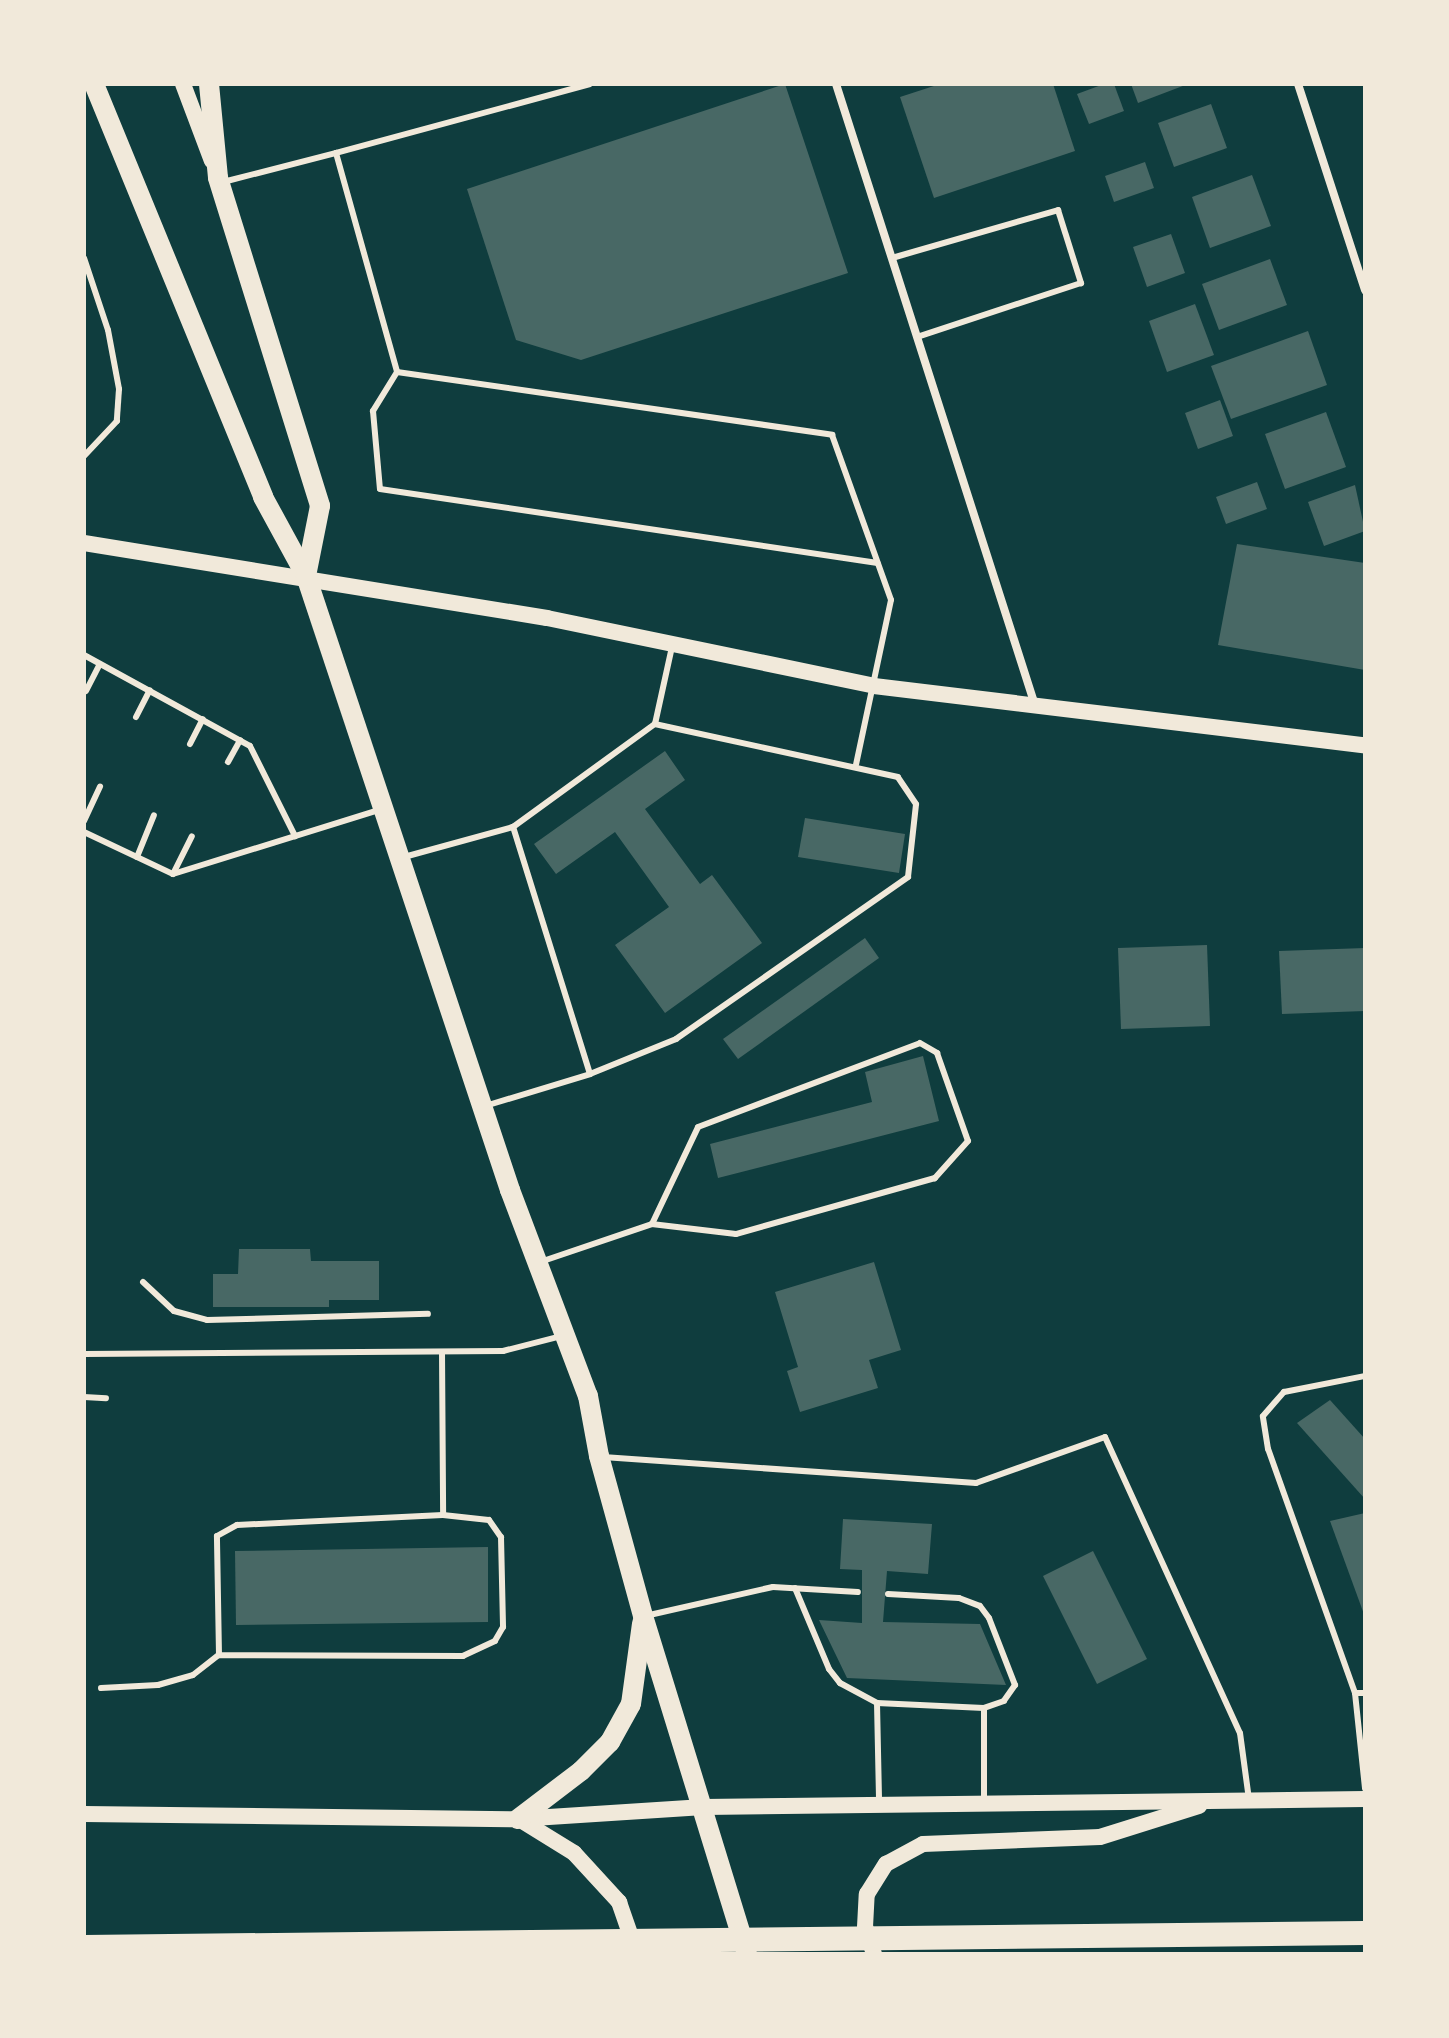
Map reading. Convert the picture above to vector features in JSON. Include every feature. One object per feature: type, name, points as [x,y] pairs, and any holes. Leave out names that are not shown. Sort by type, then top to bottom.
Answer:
[{"type":"highway","points":[[84,1947],[1358,1930]]},
{"type":"main road","points":[[94,84],[263,497],[306,576],[482,1107],[588,1396],[599,1456],[643,1616],[747,1954]]},
{"type":"main road","points":[[183,84],[218,180],[320,506],[306,576]]},
{"type":"main road","points":[[209,84],[218,180]]},
{"type":"main road","points":[[84,543],[306,576],[547,618],[672,647],[874,686],[1034,702],[1365,745]]},
{"type":"main road","points":[[518,1819],[610,1742],[631,1704],[643,1616]]},
{"type":"main road","points":[[84,1814],[518,1819],[704,1807],[1365,1799]]},
{"type":"main road","points":[[874,1954],[865,1927],[867,1894],[886,1864],[923,1844],[1100,1837],[1215,1801]]},
{"type":"main road","points":[[518,1819],[574,1853],[619,1902],[637,1954]]},
{"type":"street","points":[[836,84],[1034,702]]},
{"type":"street","points":[[1298,84],[1365,290]]},
{"type":"lane","points":[[218,180],[336,153],[590,84]]},
{"type":"lane","points":[[336,153],[397,372],[373,411],[380,489],[878,563]]},
{"type":"lane","points":[[892,258],[1058,210],[1081,283],[917,337]]},
{"type":"lane","points":[[84,258],[108,330],[119,389],[117,421],[84,456]]},
{"type":"lane","points":[[397,372],[832,435],[891,600],[856,764]]},
{"type":"lane","points":[[399,858],[513,827],[655,724],[672,647]]},
{"type":"lane","points":[[84,655],[250,746],[295,836]]},
{"type":"lane","points":[[86,691],[100,664]]},
{"type":"lane","points":[[136,717],[150,690]]},
{"type":"lane","points":[[190,744],[203,719]]},
{"type":"lane","points":[[482,1107],[590,1074],[663,1047],[908,877],[916,804],[898,777],[856,764],[655,724]]},
{"type":"lane","points":[[228,762],[240,740]]},
{"type":"lane","points":[[84,821],[100,787]]},
{"type":"lane","points":[[84,832],[173,874],[383,809]]},
{"type":"lane","points":[[137,857],[154,815]]},
{"type":"lane","points":[[513,827],[590,1074]]},
{"type":"lane","points":[[173,874],[192,836]]},
{"type":"lane","points":[[537,1263],[652,1224],[736,1234],[935,1178],[968,1141],[937,1053],[920,1043],[698,1127],[652,1224]]},
{"type":"lane","points":[[143,1282],[174,1311],[207,1320],[428,1314]]},
{"type":"lane","points":[[84,1354],[503,1351],[565,1335]]},
{"type":"lane","points":[[442,1352],[443,1515]]},
{"type":"lane","points":[[1365,1376],[1284,1392],[1263,1416],[1268,1449],[1355,1693],[1365,1788]]},
{"type":"lane","points":[[84,1397],[106,1398]]},
{"type":"lane","points":[[599,1456],[976,1483],[1105,1437],[1240,1733],[1249,1800]]},
{"type":"lane","points":[[101,1688],[158,1685],[193,1675],[219,1655],[463,1656],[495,1641],[503,1627],[501,1537],[489,1520],[443,1515],[237,1525],[217,1536],[219,1655]]},
{"type":"lane","points":[[795,1588],[829,1669],[840,1683],[877,1703],[984,1708],[1004,1701],[1015,1685],[980,1606],[959,1598],[888,1594]]},
{"type":"lane","points":[[643,1616],[728,1595],[795,1588],[858,1592]]},
{"type":"lane","points":[[1355,1693],[1365,1693]]},
{"type":"lane","points":[[877,1703],[879,1805]]},
{"type":"lane","points":[[984,1708],[984,1804]]},
{"type":"building","points":[[785,84],[848,273],[581,360],[516,340],[467,189]]},
{"type":"building","points":[[940,84],[1053,84],[1075,151],[934,198],[900,97]]},
{"type":"building","points":[[1104,84],[1114,84],[1124,111],[1089,124],[1077,94]]},
{"type":"building","points":[[1131,84],[1188,84],[1138,103]]},
{"type":"building","points":[[1211,104],[1227,148],[1174,167],[1158,123]]},
{"type":"building","points":[[1145,162],[1154,188],[1114,202],[1105,176]]},
{"type":"building","points":[[1252,175],[1271,226],[1210,248],[1192,197]]},
{"type":"building","points":[[1171,234],[1185,273],[1147,287],[1133,247]]},
{"type":"building","points":[[1270,259],[1287,305],[1219,330],[1202,284]]},
{"type":"building","points":[[1195,304],[1214,355],[1167,372],[1149,321]]},
{"type":"building","points":[[1308,331],[1327,385],[1231,419],[1211,366]]},
{"type":"building","points":[[1220,400],[1233,436],[1198,449],[1185,413]]},
{"type":"building","points":[[1326,412],[1346,467],[1285,489],[1265,434]]},
{"type":"building","points":[[1257,482],[1267,509],[1226,524],[1216,497]]},
{"type":"building","points":[[1355,485],[1365,531],[1324,546],[1308,502]]},
{"type":"building","points":[[1237,544],[1365,563],[1365,670],[1218,645]]},
{"type":"building","points":[[665,751],[685,780],[645,809],[700,884],[712,875],[762,943],[665,1013],[615,945],[669,907],[615,832],[556,874],[534,844]]},
{"type":"building","points":[[805,818],[905,834],[899,873],[798,857]]},
{"type":"building","points":[[865,938],[879,958],[738,1059],[723,1039]]},
{"type":"building","points":[[1207,945],[1210,1026],[1121,1029],[1118,948]]},
{"type":"building","points":[[1365,948],[1365,1011],[1282,1014],[1279,951]]},
{"type":"building","points":[[923,1056],[939,1121],[718,1178],[710,1144],[872,1102],[865,1072]]},
{"type":"building","points":[[239,1249],[310,1249],[311,1261],[379,1261],[379,1300],[329,1300],[329,1307],[213,1307],[213,1274],[238,1274]]},
{"type":"building","points":[[874,1262],[901,1350],[869,1360],[878,1388],[800,1412],[787,1371],[798,1367],[775,1292]]},
{"type":"building","points":[[1330,1400],[1365,1439],[1365,1499],[1297,1423]]},
{"type":"building","points":[[1365,1513],[1365,1617],[1330,1521]]},
{"type":"building","points":[[843,1519],[932,1524],[928,1574],[887,1571],[883,1622],[980,1624],[1006,1685],[847,1678],[819,1620],[862,1623],[862,1570],[840,1569]]},
{"type":"building","points":[[488,1547],[488,1622],[236,1625],[235,1551]]},
{"type":"building","points":[[1093,1551],[1147,1659],[1097,1684],[1043,1576]]}]
